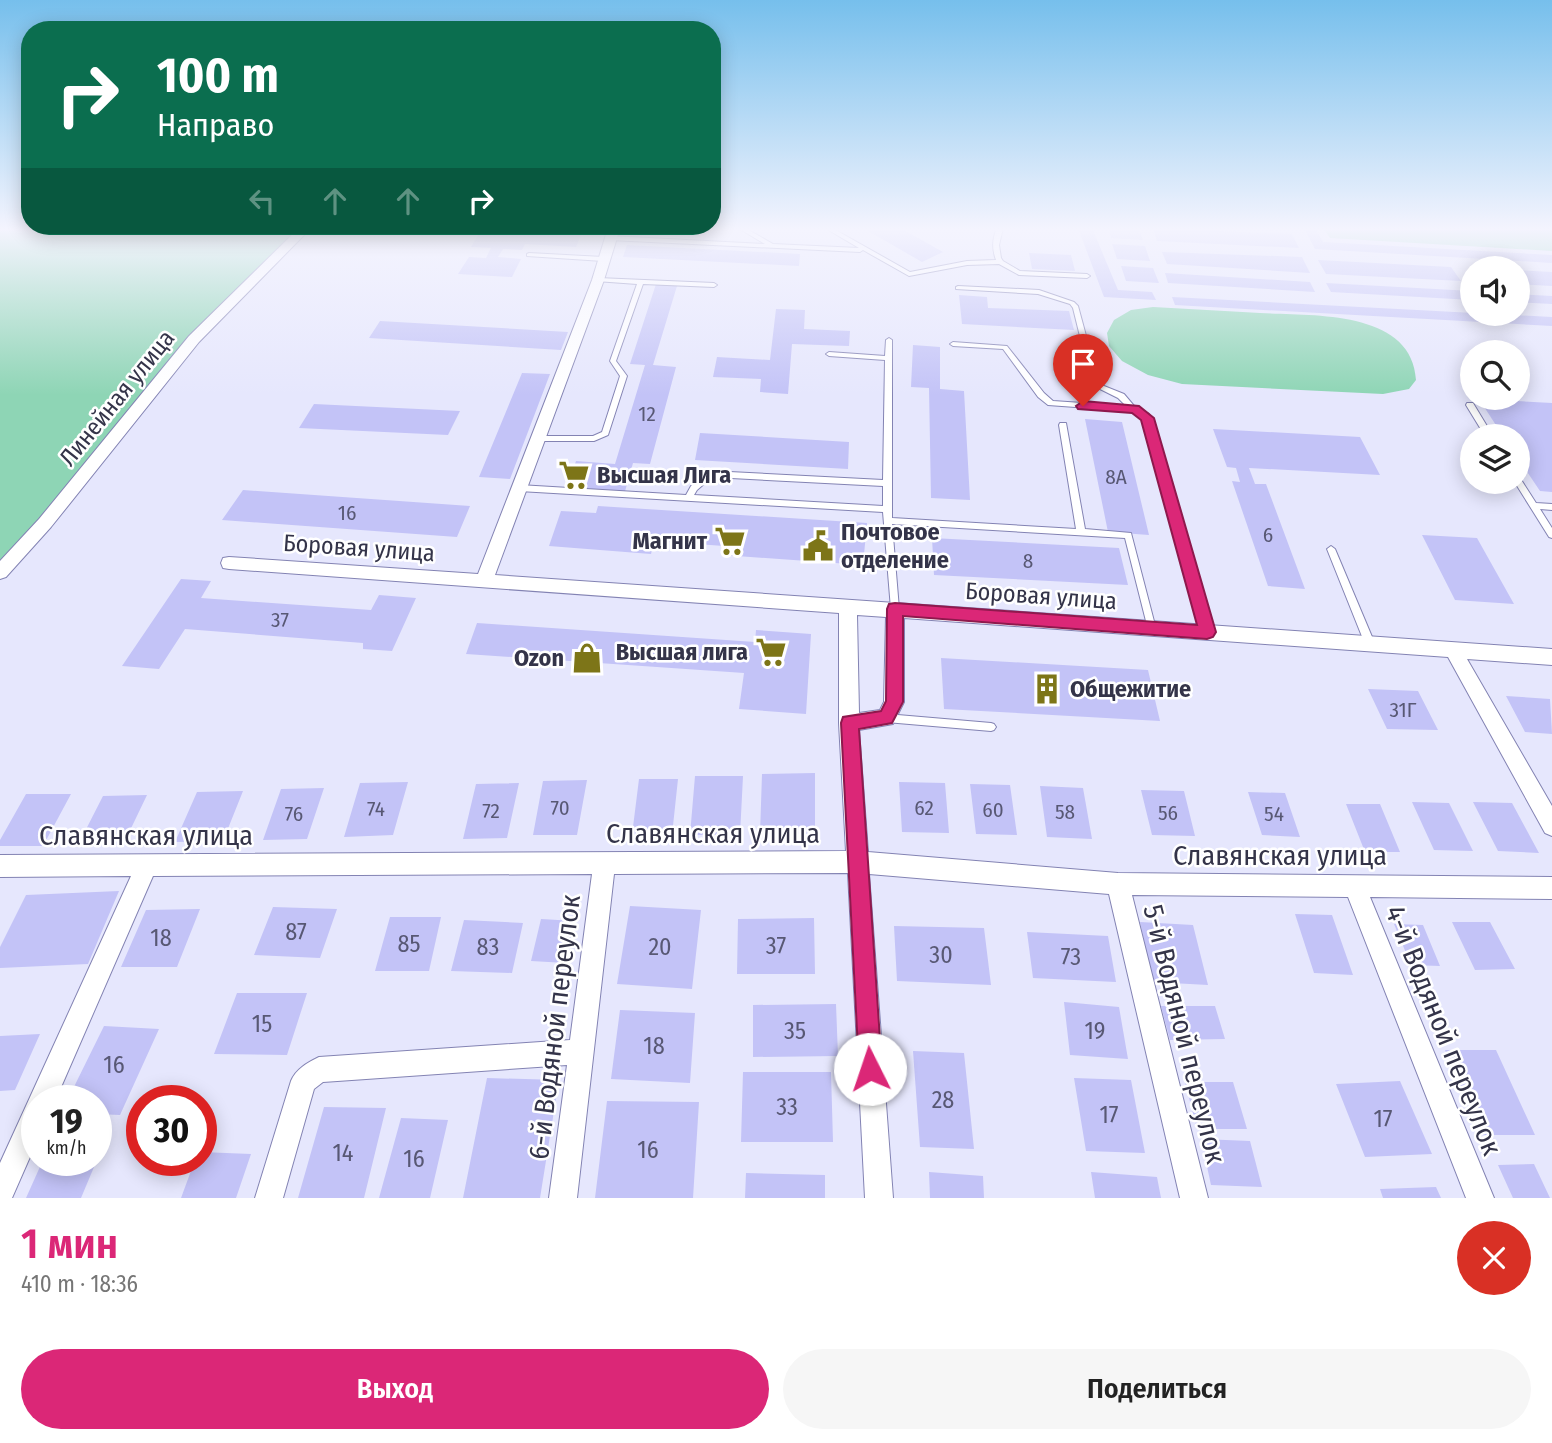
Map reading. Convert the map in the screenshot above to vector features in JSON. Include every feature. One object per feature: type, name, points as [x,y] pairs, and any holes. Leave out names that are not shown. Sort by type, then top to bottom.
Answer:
[{"type":"street","name":"Линейная улица","points":[[0,572],[45,523],[194,339],[249,284]]},
{"type":"street","points":[[484,581],[597,284]]},
{"type":"street","name":"Боровая улица","points":[[229,563],[1552,657]]},
{"type":"street","points":[[848,607],[849,723],[879,1198]]},
{"type":"street","points":[[849,723],[886,718],[894,702],[895,609]]},
{"type":"street","points":[[1453,650],[1552,826]]},
{"type":"street","name":"Славянская улица","points":[[0,866],[858,862],[1118,884],[1552,888]]},
{"type":"street","name":"6-й Водяной переулок","points":[[563,1198],[604,863]]},
{"type":"street","points":[[48,1085],[147,865]]},
{"type":"street","name":"5-й Водяной переулок","points":[[1118,884],[1194,1198]]},
{"type":"street","name":"4-й Водяной переулок","points":[[1354,885],[1480,1198]]},
{"type":"street","points":[[269,1198],[304,1081],[319,1070],[581,1052]]},
{"type":"street","points":[[0,1194],[21,1147]]},
{"type":"lane","points":[[538,439],[594,438],[605,433],[625,376],[613,361],[640,284]]},
{"type":"lane","points":[[694,284],[714,285]]},
{"type":"lane","points":[[1017,290],[1021,284]]},
{"type":"lane","points":[[958,288],[1039,292],[1075,305],[1095,382],[1099,387],[1121,396],[1132,409]]},
{"type":"lane","points":[[889,340],[887,509],[895,609]]},
{"type":"lane","points":[[953,344],[1005,347],[1041,396],[1051,403],[1132,409],[1147,418],[1207,632]]},
{"type":"lane","points":[[829,354],[889,358]]},
{"type":"lane","points":[[1063,425],[1081,532]]},
{"type":"lane","points":[[689,497],[694,488],[710,474],[887,483]]},
{"type":"lane","points":[[519,488],[887,509]]},
{"type":"lane","points":[[1526,494],[1552,535]]},
{"type":"lane","points":[[1534,506],[1552,507]]},
{"type":"lane","points":[[888,521],[1129,535],[1152,629]]},
{"type":"lane","points":[[1331,549],[1370,644]]},
{"type":"lane","points":[[886,718],[991,727]]},
{"type":"green space","points":[[0,284],[249,284],[194,339],[0,572]]},
{"type":"green space","points":[[1153,307],[1305,315],[1356,321],[1378,328],[1397,340],[1410,357],[1416,380],[1409,389],[1383,394],[1182,384],[1148,375],[1122,361],[1109,346],[1107,333],[1114,320],[1131,310]]},
{"type":"building","points":[[656,284],[677,286],[653,365],[676,367],[650,464],[633,463],[624,495],[566,491],[576,461],[615,464],[645,365],[630,364]]},
{"type":"building","points":[[1099,284],[1115,284],[1118,290],[1152,292],[1156,300],[1104,297]]},
{"type":"building","points":[[1183,284],[1311,284],[1315,292]]},
{"type":"building","points":[[1327,284],[1460,290],[1460,299],[1331,292]]},
{"type":"building","points":[[1530,284],[1552,284],[1530,285]]},
{"type":"building","points":[[959,295],[987,297],[988,308],[1069,311],[1074,330],[962,324]]},
{"type":"building","points":[[1530,295],[1552,296],[1552,304],[1530,303]]},
{"type":"building","points":[[1172,297],[1460,312],[1460,321],[1175,305]]},
{"type":"building","points":[[776,309],[805,310],[804,329],[850,331],[849,346],[792,344],[788,394],[760,392],[761,379],[713,377],[717,357],[770,360]]},
{"type":"building","points":[[1530,316],[1552,317],[1552,326],[1530,325]]},
{"type":"building","points":[[380,321],[568,332],[561,350],[369,338]]},
{"type":"building","points":[[913,345],[940,347],[940,389],[964,391],[970,500],[931,498],[929,388],[911,387]]},
{"type":"building","points":[[522,373],[550,374],[510,479],[479,477]]},
{"type":"building","points":[[1530,402],[1552,403],[1552,492],[1540,491],[1530,476],[1530,424],[1495,424],[1486,410],[1530,410]]},
{"type":"building","points":[[314,404],[460,411],[448,435],[299,428]]},
{"type":"building","points":[[1085,419],[1122,422],[1149,535],[1108,532]]},
{"type":"building","points":[[1213,429],[1360,437],[1380,475],[1249,468],[1255,484],[1266,484],[1305,589],[1268,586],[1232,481],[1240,482],[1236,468],[1227,467]]},
{"type":"building","points":[[700,433],[849,442],[848,469],[695,460]]},
{"type":"building","points":[[243,490],[470,506],[457,537],[222,520]]},
{"type":"building","points":[[598,506],[867,523],[863,565],[723,555],[724,546],[654,541],[651,554],[549,546],[561,511],[596,513]]},
{"type":"building","points":[[1422,535],[1477,538],[1514,604],[1455,600]]},
{"type":"building","points":[[932,538],[1119,548],[1128,585],[934,575]]},
{"type":"building","points":[[181,579],[211,581],[201,598],[371,610],[379,595],[416,598],[392,651],[363,649],[363,643],[185,629],[159,669],[122,666]]},
{"type":"building","points":[[477,623],[755,642],[756,630],[811,634],[806,714],[739,709],[744,673],[466,654]]},
{"type":"building","name":"Общежитие","points":[[941,658],[1148,670],[1160,721],[944,709]]},
{"type":"building","points":[[1368,689],[1418,691],[1438,730],[1387,729]]},
{"type":"building","points":[[1506,696],[1550,699],[1552,734],[1525,732]]},
{"type":"building","points":[[815,773],[815,834],[760,834],[762,774]]},
{"type":"building","points":[[695,776],[743,776],[740,835],[690,835]]},
{"type":"building","points":[[639,779],[678,779],[672,835],[632,835]]},
{"type":"building","points":[[587,780],[577,835],[533,835],[543,781]]},
{"type":"building","points":[[408,782],[393,835],[344,837],[360,783]]},
{"type":"building","points":[[899,782],[945,783],[949,833],[902,832]]},
{"type":"building","points":[[519,783],[507,838],[463,839],[476,784]]},
{"type":"building","points":[[970,784],[1010,785],[1017,835],[976,834]]},
{"type":"building","points":[[1040,786],[1083,788],[1092,839],[1047,837]]},
{"type":"building","points":[[324,788],[307,839],[263,840],[281,789]]},
{"type":"building","points":[[1141,790],[1184,791],[1195,836],[1152,835]]},
{"type":"building","points":[[243,791],[223,841],[175,842],[197,792]]},
{"type":"building","points":[[1248,792],[1285,793],[1300,837],[1262,835]]},
{"type":"building","points":[[26,794],[71,794],[43,846],[0,846],[0,840]]},
{"type":"building","points":[[147,795],[123,845],[78,845],[103,796]]},
{"type":"building","points":[[1412,802],[1449,803],[1473,851],[1434,850]]},
{"type":"building","points":[[1473,802],[1512,803],[1539,853],[1498,851]]},
{"type":"building","points":[[1346,804],[1380,804],[1400,852],[1365,852]]},
{"type":"building","points":[[119,891],[88,964],[0,968],[0,947],[26,895]]},
{"type":"building","points":[[630,906],[701,910],[692,989],[617,984]]},
{"type":"building","points":[[273,907],[337,909],[320,958],[254,955]]},
{"type":"building","points":[[200,909],[177,967],[121,967],[146,910]]},
{"type":"building","points":[[1295,914],[1332,915],[1353,975],[1314,973]]},
{"type":"building","points":[[390,917],[441,917],[429,971],[375,971]]},
{"type":"building","points":[[814,918],[815,974],[737,974],[738,919]]},
{"type":"building","points":[[541,919],[575,921],[566,963],[531,961]]},
{"type":"building","points":[[464,920],[523,923],[512,973],[451,971]]},
{"type":"building","points":[[1140,922],[1193,925],[1208,985],[1153,982]]},
{"type":"building","points":[[1452,922],[1490,922],[1515,969],[1475,970]]},
{"type":"building","points":[[1394,924],[1423,925],[1440,966],[1411,965]]},
{"type":"building","points":[[894,926],[984,928],[991,985],[897,981]]},
{"type":"building","points":[[1027,932],[1108,936],[1116,982],[1033,978]]},
{"type":"building","points":[[237,993],[307,993],[287,1055],[214,1054]]},
{"type":"building","points":[[1064,1002],[1119,1007],[1128,1059],[1070,1055]]},
{"type":"building","points":[[836,1004],[838,1056],[753,1057],[753,1005]]},
{"type":"building","points":[[1161,1006],[1215,1006],[1225,1039],[1170,1040]]},
{"type":"building","points":[[620,1010],[695,1013],[690,1083],[611,1079]]},
{"type":"building","points":[[104,1026],[159,1029],[134,1085],[126,1085],[126,1102],[120,1115],[112,1115],[112,1085],[75,1085]]},
{"type":"building","points":[[40,1034],[15,1090],[0,1091],[0,1036]]},
{"type":"building","points":[[1445,1050],[1496,1050],[1535,1135],[1482,1135]]},
{"type":"building","points":[[913,1051],[964,1053],[974,1149],[920,1147]]},
{"type":"building","points":[[743,1072],[831,1072],[833,1142],[741,1142]]},
{"type":"building","points":[[487,1078],[559,1080],[540,1198],[463,1198]]},
{"type":"building","points":[[1074,1078],[1131,1080],[1145,1153],[1086,1151]]},
{"type":"building","points":[[1400,1081],[1432,1154],[1365,1157],[1336,1084]]},
{"type":"building","points":[[1185,1082],[1233,1082],[1247,1129],[1197,1129]]},
{"type":"building","points":[[607,1101],[699,1102],[693,1198],[595,1198]]},
{"type":"building","points":[[324,1107],[386,1108],[364,1198],[298,1198]]},
{"type":"building","points":[[401,1118],[448,1120],[430,1198],[379,1198]]},
{"type":"building","points":[[1201,1139],[1250,1141],[1262,1187],[1211,1185]]},
{"type":"building","points":[[217,1153],[251,1154],[236,1198],[181,1198],[189,1176],[217,1176]]},
{"type":"building","points":[[1534,1164],[1550,1198],[1513,1198],[1498,1165]]},
{"type":"building","points":[[929,1172],[983,1176],[984,1198],[930,1198]]},
{"type":"building","points":[[1091,1172],[1157,1177],[1161,1198],[1095,1198]]},
{"type":"building","points":[[746,1173],[825,1175],[825,1198],[745,1198]]},
{"type":"building","points":[[36,1176],[90,1176],[81,1198],[26,1198]]},
{"type":"building","points":[[1436,1187],[1441,1198],[1383,1198],[1380,1189]]},
{"type":"place","name":"Высшая Лига","points":[[574,475]]},
{"type":"place","name":"Магнит","points":[[730,541]]},
{"type":"place","name":"Почтовое отделение","points":[[818,546]]},
{"type":"place","name":"Высшая лига","points":[[771,652]]},
{"type":"place","name":"Ozon","points":[[587,658]]},
{"type":"place","name":"Общежитие","points":[[1047,689]]},
{"type":"route","points":[[870,1069],[849,723],[886,718],[894,702],[895,609],[1207,632],[1145,414],[1132,409],[1083,406]]}]
